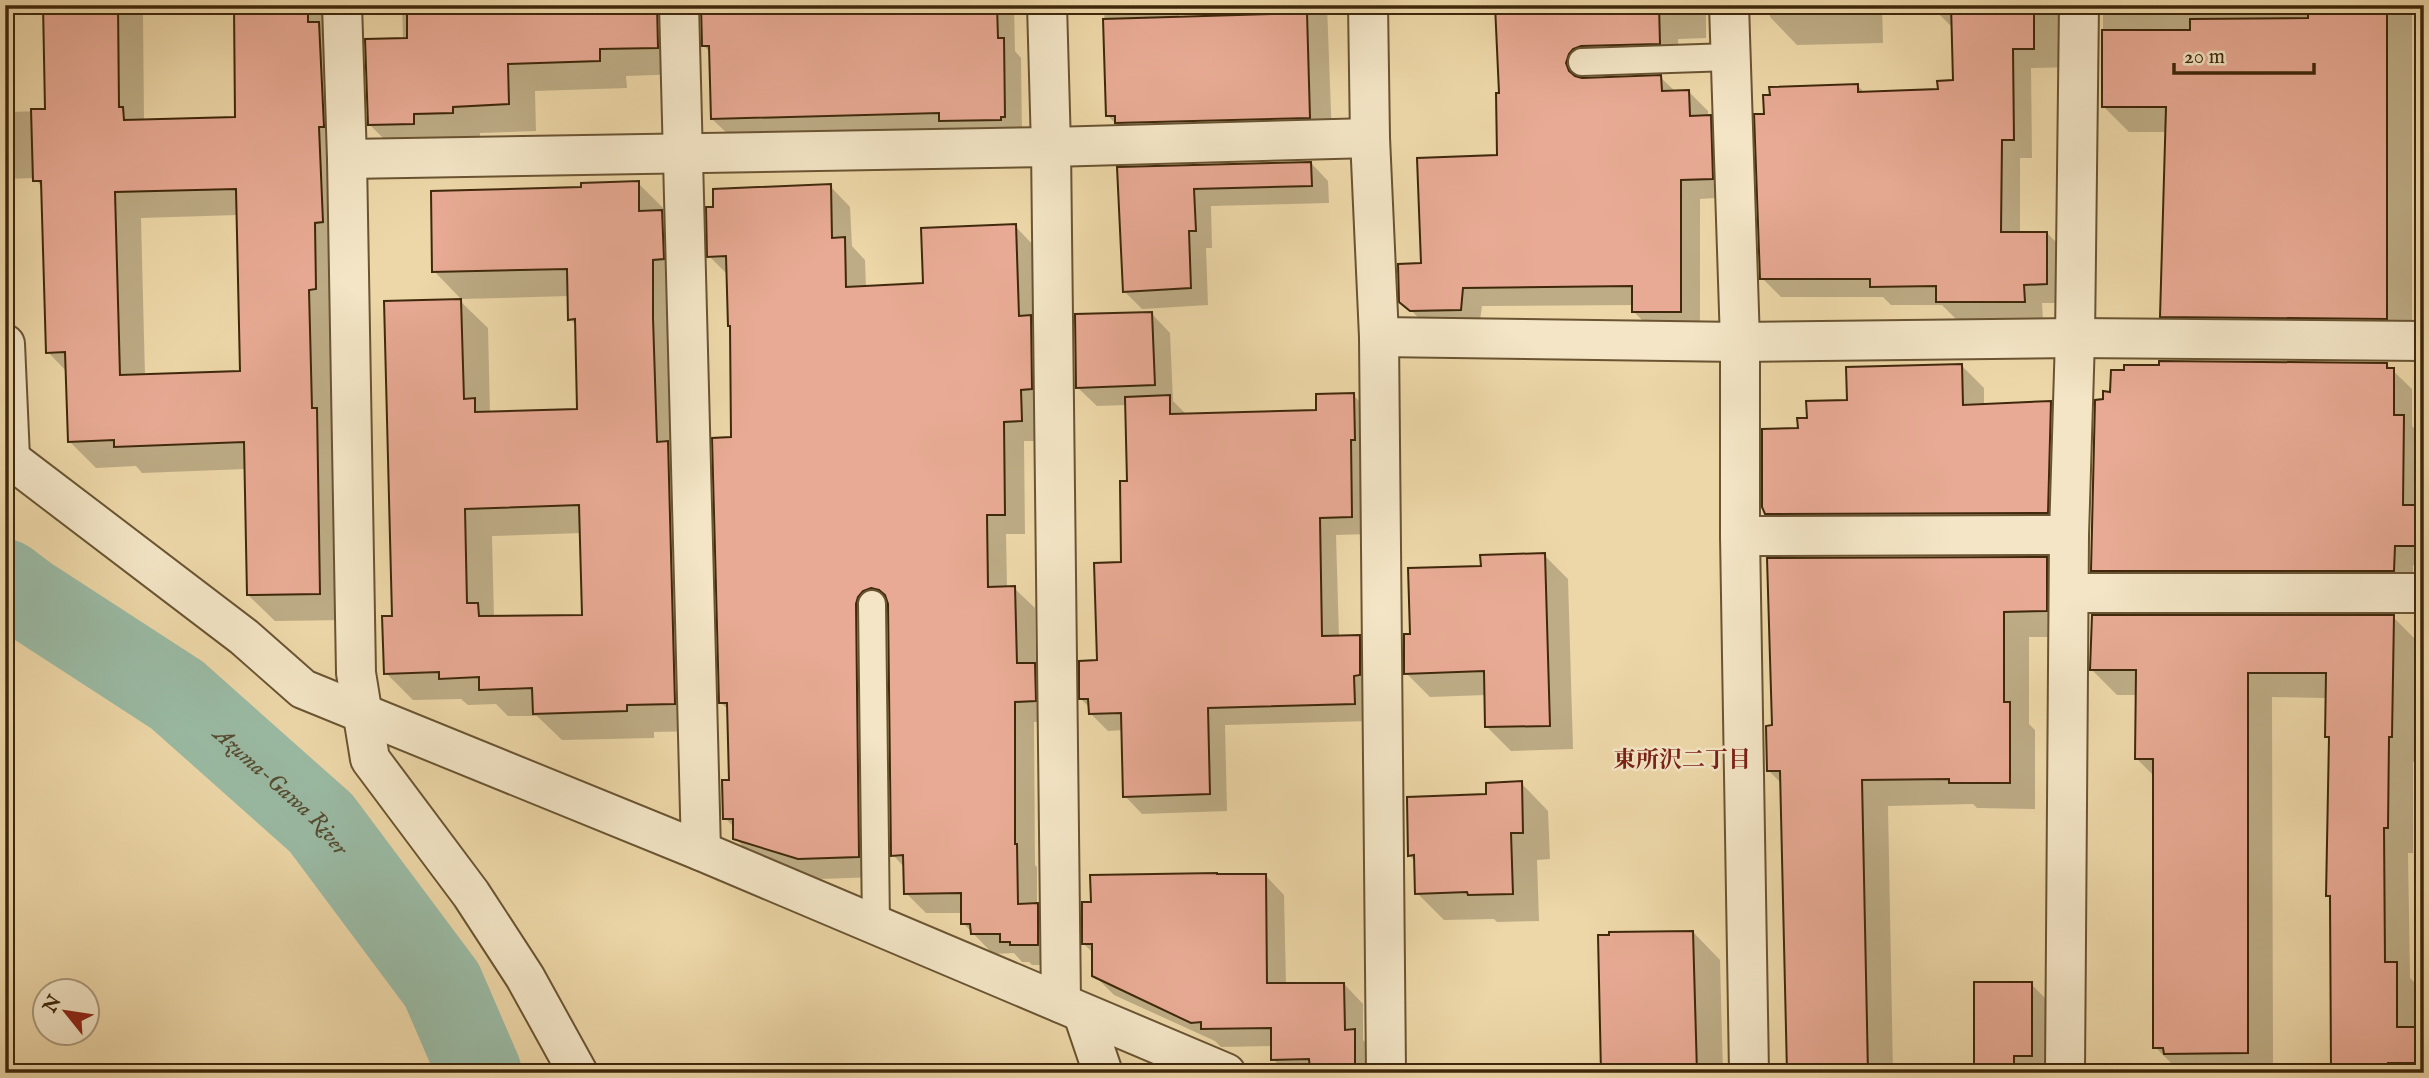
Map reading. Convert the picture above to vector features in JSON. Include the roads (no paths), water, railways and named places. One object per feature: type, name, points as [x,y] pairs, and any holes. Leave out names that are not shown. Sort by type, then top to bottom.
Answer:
[{"type":"street","points":[[342,5],[356,673],[370,759],[471,894],[525,977],[578,1073]]},
{"type":"street","points":[[679,5],[701,851]]},
{"type":"street","points":[[1047,5],[1072,1009],[1103,1073]]},
{"type":"street","points":[[1368,5],[1378,337],[1386,1073]]},
{"type":"street","points":[[1729,5],[1740,342],[1740,536],[1749,1073]]},
{"type":"street","points":[[2065,1073],[2069,536],[2075,338],[2079,5]]},
{"type":"street","points":[[347,159],[1051,147],[1370,138]]},
{"type":"street","points":[[1378,337],[1740,342],[2075,338],[2424,341]]},
{"type":"street","points":[[5,344],[7,459],[244,637],[303,689],[701,851],[1226,1073]]},
{"type":"street","points":[[1740,536],[2069,536]]},
{"type":"street","points":[[2069,593],[2424,593]]},
{"type":"lane","points":[[1582,62],[1730,57]]},
{"type":"lane","points":[[872,604],[876,925]]},
{"type":"waterway","name":"Azuma-Gawa River","points":[[5,581],[177,695],[321,823],[442,985],[480,1073]]},
{"type":"district","name":"東所沢二丁目","points":[[1682,760]]}]
